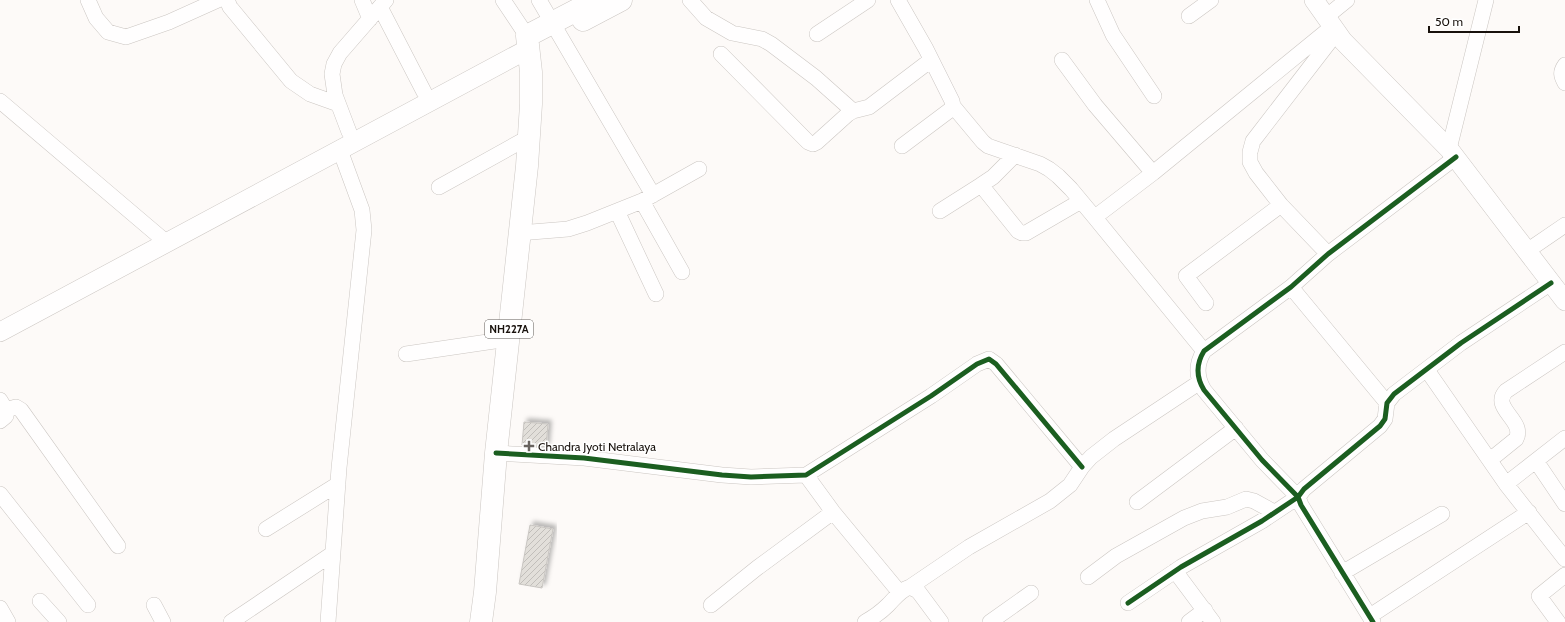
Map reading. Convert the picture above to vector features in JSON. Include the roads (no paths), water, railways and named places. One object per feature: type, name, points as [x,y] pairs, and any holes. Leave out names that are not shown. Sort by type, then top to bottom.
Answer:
[{"type":"highway","points":[[556,27],[596,0]]},
{"type":"highway","points":[[528,42],[556,27],[621,0]]},
{"type":"highway","name":"NH227A","points":[[481,622],[485,592],[496,453],[529,137],[531,72],[528,42]]},
{"type":"main road","points":[[1314,0],[1343,41],[1453,153],[1565,300]]},
{"type":"main road","points":[[0,332],[349,132],[424,92],[528,42]]},
{"type":"main road","points":[[0,318],[340,150],[528,42]]},
{"type":"street","points":[[88,0],[96,18],[108,32],[126,36],[169,22],[218,0]]},
{"type":"street","points":[[227,0],[230,7],[291,82],[310,94],[338,104]]},
{"type":"street","points":[[362,0],[370,19]]},
{"type":"street","points":[[503,0],[528,42]]},
{"type":"street","points":[[539,0],[556,27],[647,198],[682,272]]},
{"type":"street","points":[[690,0],[706,18],[732,33],[762,39],[771,44],[816,78],[853,111]]},
{"type":"street","points":[[817,34],[868,0]]},
{"type":"street","points":[[898,0],[931,60],[952,101],[953,106],[983,142],[1040,164],[1058,176],[1081,201],[1204,351]]},
{"type":"street","points":[[1097,0],[1113,35],[1154,96]]},
{"type":"street","points":[[1189,16],[1211,0]]},
{"type":"street","points":[[1328,254],[1281,204],[1256,173],[1250,162],[1250,152],[1253,141],[1332,25],[1347,0]]},
{"type":"street","points":[[1486,0],[1453,153],[1328,254],[1291,287],[1204,351],[1200,358],[1198,367],[1200,382],[1204,390],[1262,460],[1298,497],[1301,505],[1342,574],[1372,619],[1528,512]]},
{"type":"street","points":[[349,132],[335,95],[332,74],[334,64],[340,53],[383,3],[424,92]]},
{"type":"street","points":[[1096,219],[1099,214],[1153,173],[1332,25]]},
{"type":"street","points":[[721,54],[808,142],[813,144],[853,111],[869,107],[931,60]]},
{"type":"street","points":[[1062,60],[1095,105],[1153,173]]},
{"type":"street","points":[[1565,65],[1561,70],[1565,83]]},
{"type":"street","points":[[0,101],[162,238]]},
{"type":"street","points":[[902,146],[950,110],[953,106]]},
{"type":"street","points":[[439,187],[529,137]]},
{"type":"street","points":[[328,622],[338,484],[364,230],[362,210],[340,150]]},
{"type":"street","points":[[940,211],[992,177],[1014,155]]},
{"type":"street","points":[[519,233],[568,229],[647,198],[699,169]]},
{"type":"street","points":[[981,185],[1018,231],[1022,233],[1026,233],[1081,201]]},
{"type":"street","points":[[1206,303],[1186,276],[1281,204]]},
{"type":"street","points":[[617,211],[656,294]]},
{"type":"street","points":[[1527,251],[1565,225]]},
{"type":"street","points":[[1128,603],[1175,571],[1298,497],[1304,489],[1380,426],[1386,419],[1387,403],[1394,394],[1461,343],[1551,283]]},
{"type":"street","points":[[1291,287],[1387,403]]},
{"type":"street","points":[[406,354],[508,339]]},
{"type":"street","points":[[1490,460],[1516,439],[1519,434],[1518,428],[1501,402],[1502,395],[1565,352]]},
{"type":"street","points":[[496,453],[584,458],[722,475],[751,477],[806,475],[931,396],[976,364],[989,359],[996,364],[1082,467]]},
{"type":"street","points":[[1426,370],[1506,484],[1565,559]]},
{"type":"street","points":[[865,622],[879,613],[905,590],[969,547],[1050,501],[1070,486],[1082,467],[1091,457],[1114,439],[1200,382]]},
{"type":"street","points":[[2,410],[16,407],[21,410],[118,546]]},
{"type":"street","points":[[1137,502],[1236,428]]},
{"type":"street","points":[[1506,484],[1565,438]]},
{"type":"street","points":[[1536,461],[1565,504]]},
{"type":"street","points":[[806,475],[833,512],[905,590],[918,591],[942,622]]},
{"type":"street","points":[[266,529],[338,484]]},
{"type":"street","points":[[0,494],[88,605]]},
{"type":"street","points":[[1088,577],[1116,556],[1184,518],[1202,511],[1227,507],[1246,499],[1254,501],[1274,512]]},
{"type":"street","points":[[711,605],[757,568],[833,512]]},
{"type":"street","points":[[1342,574],[1442,514]]},
{"type":"street","points":[[231,622],[332,554]]},
{"type":"street","points":[[1175,571],[1209,616],[1189,622]]},
{"type":"street","points":[[1558,622],[1539,596],[1565,576]]},
{"type":"street","points":[[990,622],[1031,593]]},
{"type":"street","points":[[40,601],[59,622]]},
{"type":"street","points":[[154,605],[163,622]]},
{"type":"street","points":[[0,608],[8,622]]},
{"type":"place","name":"Chandra Jyoti Netralaya","points":[[529,446]]}]
